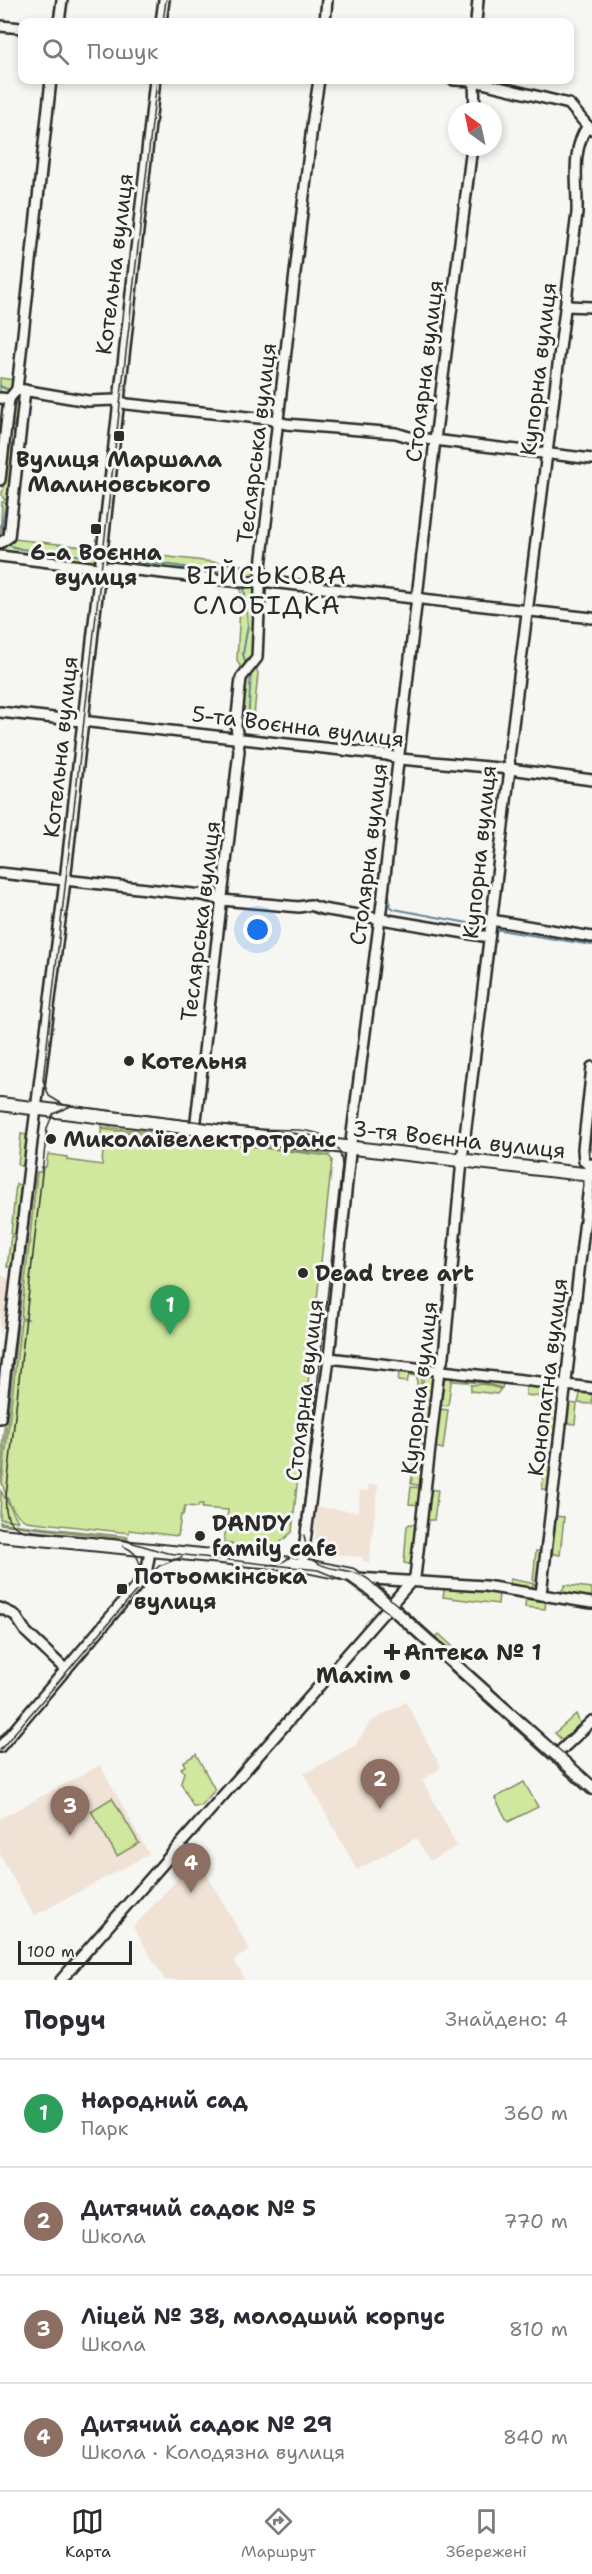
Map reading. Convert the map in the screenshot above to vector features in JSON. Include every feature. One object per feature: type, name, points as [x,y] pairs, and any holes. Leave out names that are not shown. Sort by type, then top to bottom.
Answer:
[{"type":"street","points":[[60,18],[62,0]]},
{"type":"street","points":[[162,18],[164,0]]},
{"type":"street","points":[[326,18],[327,0]]},
{"type":"street","points":[[476,18],[478,0]]},
{"type":"street","points":[[0,26],[18,28]]},
{"type":"street","points":[[0,543],[9,537],[51,84]]},
{"type":"street","name":"Котельна вулиця","points":[[0,1418],[65,881],[155,84]]},
{"type":"street","name":"Теслярська вулиця","points":[[195,1129],[239,751],[236,725],[241,678],[257,658],[261,581],[278,422],[319,84]]},
{"type":"street","points":[[474,84],[475,102]]},
{"type":"street","points":[[490,84],[569,104],[590,129]]},
{"type":"street","name":"Купорна вулиця","points":[[410,1582],[417,1573],[439,1370],[444,1356],[462,1160],[510,769],[509,757],[526,610],[577,213],[576,168],[581,135],[590,129]]},
{"type":"street","name":"Столярна вулиця","points":[[302,1565],[328,1358],[350,1148],[400,759],[435,440],[471,156]]},
{"type":"street","points":[[566,306],[592,307]]},
{"type":"street","points":[[0,480],[4,398],[21,389],[88,401],[118,401],[127,404],[278,422],[396,433],[435,440],[592,459]]},
{"type":"street","points":[[0,556],[241,582],[261,581],[592,618]]},
{"type":"street","name":"5-та Воєнна вулиця","points":[[0,712],[592,780]]},
{"type":"street","points":[[0,873],[202,895],[222,900],[298,907],[310,905],[322,909],[489,937]]},
{"type":"street","points":[[491,920],[592,937]]},
{"type":"street","name":"Конопатна вулиця","points":[[541,1594],[591,1170],[584,1161],[583,1149],[592,1067]]},
{"type":"street","name":"3-тя Воєнна вулиця","points":[[0,1104],[350,1148],[591,1170]]},
{"type":"street","points":[[328,1358],[592,1388]]},
{"type":"street","points":[[0,1535],[302,1565],[357,1578],[485,1586],[592,1603]]},
{"type":"street","points":[[0,1747],[141,1581],[147,1569],[150,1551]]},
{"type":"street","points":[[357,1578],[592,1788]]},
{"type":"street","points":[[61,1980],[410,1582]]},
{"type":"street","points":[[0,1608],[15,1615],[26,1632],[66,1670]]},
{"type":"street","points":[[556,1755],[592,1720]]},
{"type":"shaded area","points":[[0,1274],[11,1280],[5,1329],[1,1329],[0,1336]]},
{"type":"shaded area","points":[[369,1484],[378,1485],[369,1562],[363,1561],[363,1557],[324,1553],[320,1549],[321,1541],[315,1540],[316,1530],[313,1529],[316,1507],[358,1512],[360,1490],[368,1491]]},
{"type":"shaded area","points":[[406,1702],[441,1768],[422,1780],[457,1846],[430,1861],[416,1838],[357,1870],[304,1774],[356,1745],[369,1723]]},
{"type":"shaded area","points":[[100,1765],[149,1854],[34,1916],[0,1855],[0,1819]]},
{"type":"shaded area","points":[[197,1858],[250,1950],[234,1960],[245,1980],[165,1980],[133,1927]]},
{"type":"green space","points":[[0,378],[14,380],[16,389],[5,396],[0,396]]},
{"type":"green space","points":[[18,393],[21,394],[18,427],[11,427],[13,398]]},
{"type":"green space","points":[[9,444],[16,445],[11,499],[4,500],[2,495]]},
{"type":"green space","points":[[2,502],[8,503],[9,531],[0,540]]},
{"type":"green space","points":[[13,539],[94,548],[97,551],[96,562],[91,565],[4,554],[2,550],[4,543]]},
{"type":"green space","points":[[105,551],[257,567],[258,576],[255,579],[106,564],[104,562]]},
{"type":"green space","points":[[236,584],[255,585],[258,589],[254,654],[243,672],[237,660],[241,590]]},
{"type":"green space","points":[[255,666],[258,673],[253,726],[247,728],[238,724],[243,679]]},
{"type":"green space","points":[[102,1124],[181,1132],[186,1136],[101,1127]]},
{"type":"green space","points":[[101,1129],[188,1139],[189,1144],[197,1145],[199,1141],[207,1141],[204,1137],[331,1152],[330,1154],[213,1142],[329,1156],[332,1160],[292,1532],[274,1548],[224,1543],[228,1510],[202,1508],[203,1504],[199,1504],[198,1507],[185,1506],[183,1515],[181,1515],[178,1536],[129,1530],[129,1533],[26,1521],[13,1510],[8,1499],[2,1482],[21,1320],[29,1319],[21,1318],[37,1172],[41,1172],[41,1167],[46,1167],[48,1154],[67,1157],[67,1160],[102,1165],[104,1135],[101,1134]]},
{"type":"green space","points":[[21,1134],[27,1135],[23,1167],[18,1165]]},
{"type":"green space","points":[[33,1172],[35,1172],[19,1315],[17,1315]]},
{"type":"green space","points":[[16,1184],[21,1185],[16,1235],[11,1234]]},
{"type":"green space","points":[[11,1236],[15,1237],[12,1266],[7,1267]]},
{"type":"green space","points":[[16,1325],[18,1325],[0,1484],[0,1464]]},
{"type":"green space","points":[[398,1368],[422,1371],[419,1399],[417,1399],[417,1376],[409,1375],[407,1382],[398,1381],[399,1373],[395,1372]]},
{"type":"green space","points":[[424,1371],[433,1379],[432,1400],[421,1400]]},
{"type":"green space","points":[[452,1375],[448,1406],[440,1405],[444,1379]]},
{"type":"green space","points":[[454,1375],[504,1381],[502,1388],[484,1383],[453,1381]]},
{"type":"green space","points":[[526,1383],[550,1386],[549,1398],[526,1395]]},
{"type":"green space","points":[[483,1384],[501,1389],[497,1394],[471,1391],[471,1385]]},
{"type":"green space","points":[[581,1390],[592,1391],[592,1404],[578,1403]]},
{"type":"green space","points":[[550,1400],[560,1402],[557,1435],[547,1434]]},
{"type":"green space","points":[[567,1403],[577,1404],[575,1424],[565,1423]]},
{"type":"green space","points":[[420,1407],[432,1409],[428,1445],[416,1445]]},
{"type":"green space","points":[[439,1409],[448,1410],[443,1449],[435,1447]]},
{"type":"green space","points":[[415,1449],[426,1450],[426,1466],[413,1468]]},
{"type":"green space","points":[[544,1466],[553,1467],[550,1490],[542,1489]]},
{"type":"green space","points":[[424,1470],[422,1486],[411,1484],[413,1471]]},
{"type":"green space","points":[[411,1487],[422,1488],[420,1505],[409,1504]]},
{"type":"green space","points":[[430,1490],[438,1490],[434,1520],[427,1520]]},
{"type":"green space","points":[[1,1491],[18,1521],[0,1519]]},
{"type":"green space","points":[[554,1516],[564,1517],[560,1555],[550,1553]]},
{"type":"green space","points":[[0,1522],[128,1537],[127,1539],[0,1524]]},
{"type":"green space","points":[[418,1525],[413,1565],[404,1563],[407,1526]]},
{"type":"green space","points":[[536,1551],[543,1551],[538,1582],[533,1581]]},
{"type":"green space","points":[[510,1579],[536,1584],[527,1589],[510,1587]]},
{"type":"green space","points":[[565,1585],[592,1588],[592,1600],[560,1594]]},
{"type":"green space","points":[[445,1587],[499,1592],[498,1604],[443,1597]]},
{"type":"green space","points":[[526,1595],[546,1599],[545,1609],[525,1607]]},
{"type":"green space","points":[[439,1634],[464,1657],[461,1660],[436,1637]]},
{"type":"green space","points":[[576,1714],[581,1726],[564,1742],[555,1733]]},
{"type":"green space","points":[[196,1754],[215,1790],[201,1806],[193,1806],[181,1783],[184,1772],[181,1768],[185,1766],[183,1762]]},
{"type":"green space","points":[[524,1782],[538,1807],[508,1822],[495,1798]]},
{"type":"green space","points":[[112,1798],[139,1843],[117,1856],[91,1811]]},
{"type":"waterway","points":[[0,386],[11,391]]},
{"type":"waterway","points":[[14,427],[18,409],[15,395]]},
{"type":"waterway","points":[[14,430],[14,440]]},
{"type":"waterway","points":[[6,500],[10,486],[13,444]]},
{"type":"waterway","points":[[3,536],[2,525],[6,503]]},
{"type":"waterway","points":[[7,542],[21,549],[85,556]]},
{"type":"waterway","points":[[114,558],[236,572],[242,576]]},
{"type":"waterway","points":[[244,586],[248,625],[243,654],[246,665]]},
{"type":"waterway","points":[[248,724],[251,672]]},
{"type":"waterway","points":[[389,894],[390,906],[394,909],[484,926]]},
{"type":"waterway","points":[[494,929],[592,945]]},
{"type":"waterway","points":[[591,1151],[592,1138]]},
{"type":"tram line","points":[[164,18],[166,0]]},
{"type":"tram line","points":[[157,84],[43,1080],[49,1096],[64,1105],[258,1129],[311,1132],[323,1135],[333,1142],[339,1152],[342,1166],[300,1538],[296,1550],[289,1558],[280,1563],[267,1565]]},
{"type":"tram line","points":[[69,1107],[53,1114],[47,1128],[6,1497],[7,1515],[12,1524],[29,1532],[123,1540],[167,1553],[318,1570],[347,1582],[385,1610],[592,1795]]},
{"type":"tram line","points":[[304,1535],[307,1549],[319,1564],[368,1579],[592,1779]]},
{"type":"tram line","points":[[123,1546],[134,1553],[140,1563],[139,1575],[133,1587]]},
{"type":"tram line","points":[[0,1750],[148,1577],[159,1566],[182,1557]]},
{"type":"place","name":"Вулиця Маршала Малиновського","points":[[119,436]]},
{"type":"place","name":"6-а Воєнна вулиця","points":[[96,529]]},
{"type":"place","name":"Котельня","points":[[129,1061]]},
{"type":"place","name":"Миколаївелектротранс","points":[[51,1139]]},
{"type":"place","name":"Dead tree art","points":[[303,1273]]},
{"type":"place","name":"Народний сад","points":[[170,1335]]},
{"type":"place","name":"DANDY family cafe","points":[[200,1536]]},
{"type":"place","name":"Потьомкінська вулиця","points":[[122,1589]]},
{"type":"place","name":"Аптека № 1","points":[[392,1652]]},
{"type":"place","name":"Maxim","points":[[405,1675]]},
{"type":"place","name":"Дитячий садок № 5","points":[[380,1809]]},
{"type":"place","name":"Ліцей № 38, молодший корпус","points":[[70,1836]]},
{"type":"place","name":"Дитячий садок № 29","points":[[191,1893]]},
{"type":"district","name":"ВІЙСЬКОВА СЛОБІДКА","points":[[267,590]]}]
